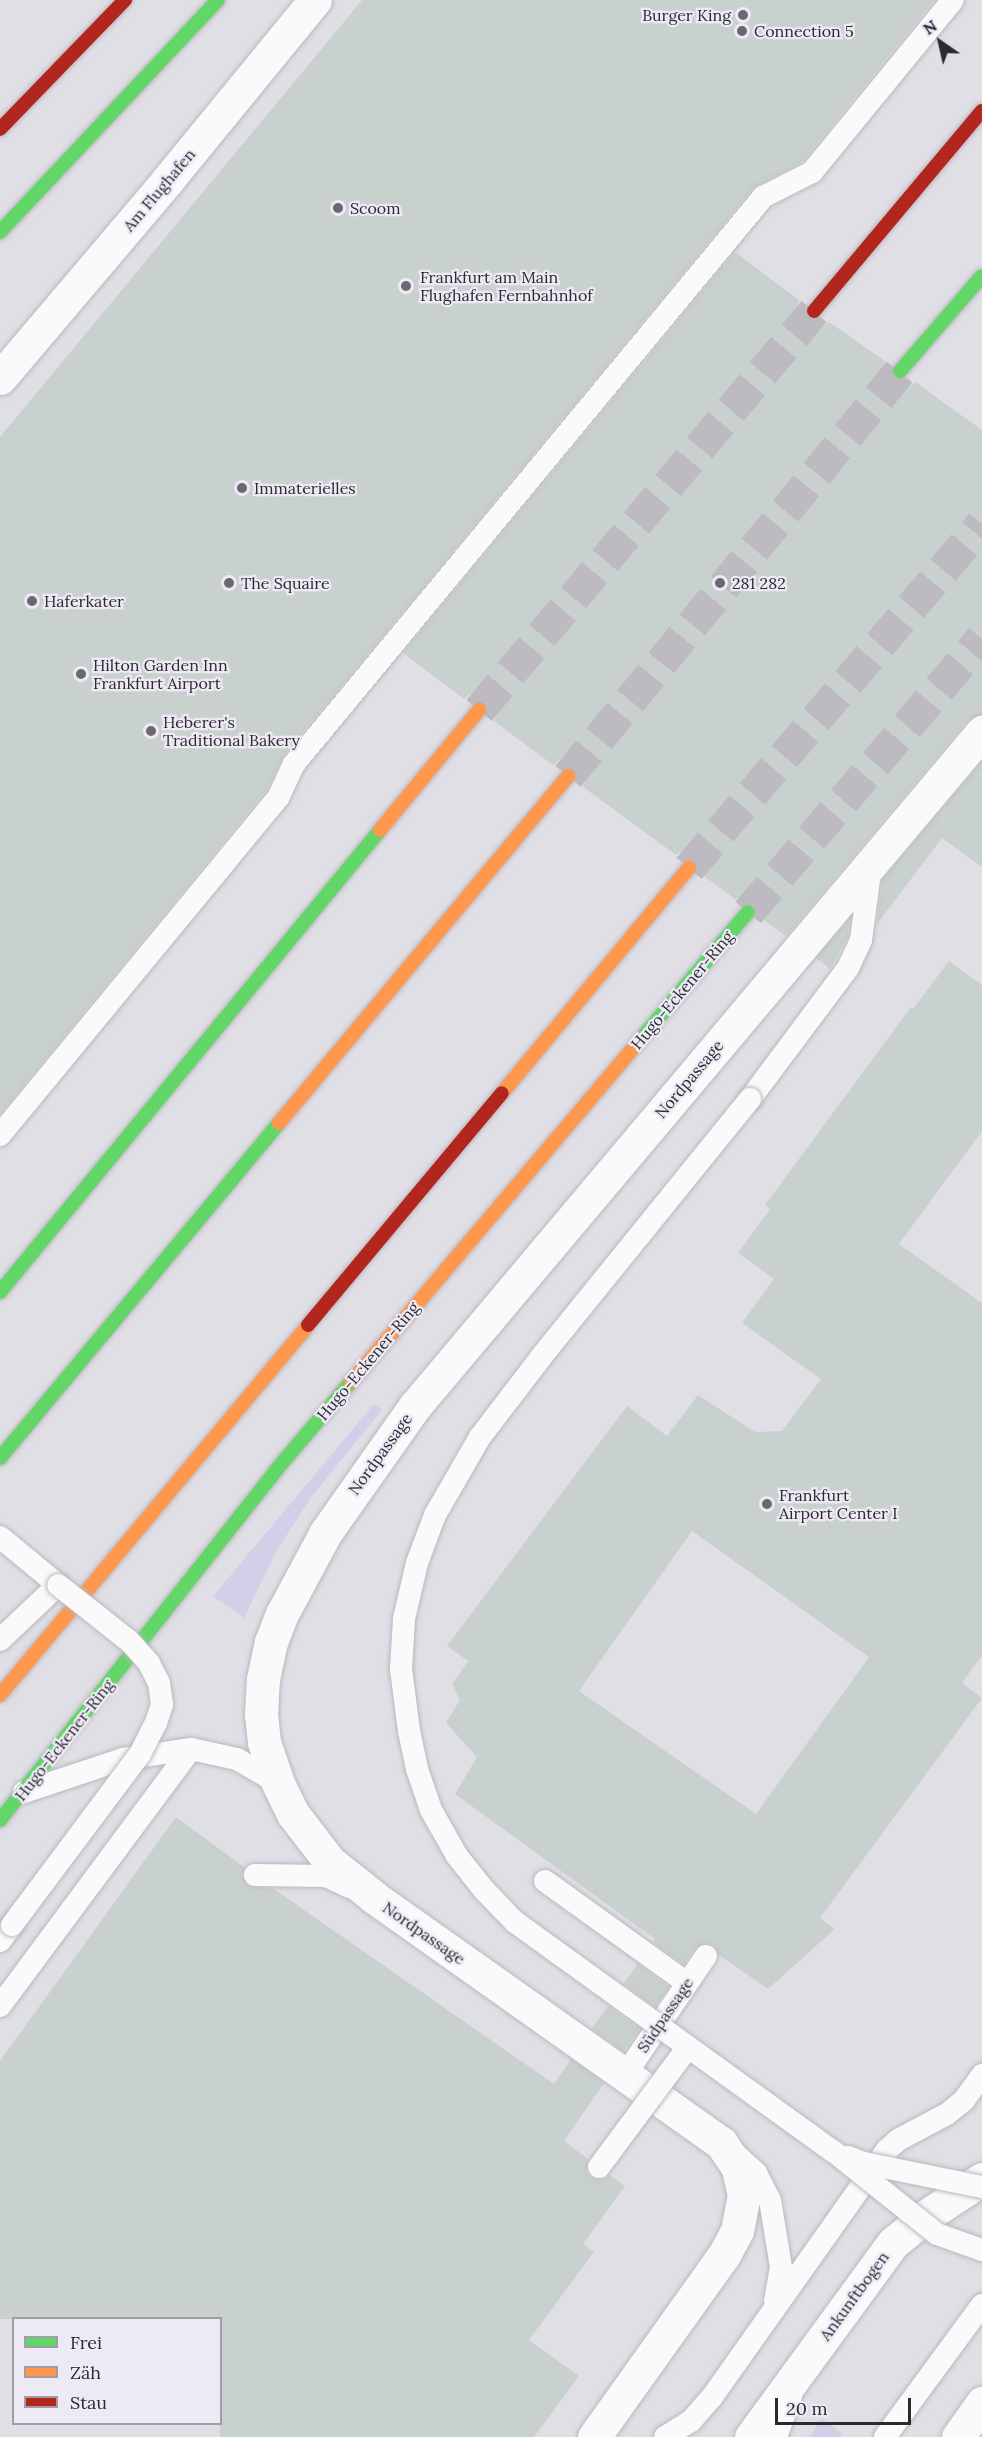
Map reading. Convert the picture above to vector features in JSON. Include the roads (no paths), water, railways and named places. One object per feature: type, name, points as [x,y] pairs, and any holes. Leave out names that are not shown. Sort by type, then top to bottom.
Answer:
[{"type":"main road","points":[[0,129],[125,0]]},
{"type":"main road","points":[[0,232],[218,0]]},
{"type":"main road","points":[[814,311],[982,111]]},
{"type":"main road","points":[[900,372],[982,276]]},
{"type":"main road","points":[[0,1292],[478,710]]},
{"type":"main road","points":[[0,1458],[568,776]]},
{"type":"main road","points":[[0,1695],[689,868]]},
{"type":"main road","name":"Hugo-Eckener-Ring","points":[[0,1820],[276,1470],[748,912]]},
{"type":"street","name":"Am Flughafen","points":[[0,378],[166,182],[315,0]]},
{"type":"street","name":"Nordpassage","points":[[721,2143],[374,1897],[330,1862],[293,1814],[278,1783],[264,1742],[261,1715],[264,1679],[271,1642],[282,1614],[326,1532],[415,1406],[982,732]]},
{"type":"street","points":[[594,2437],[724,2255],[737,2231],[743,2212],[742,2181],[733,2157],[721,2143]]},
{"type":"street","name":"Ankunftbogen","points":[[751,2437],[893,2243],[912,2226],[982,2179]]},
{"type":"street","points":[[958,2437],[982,2403]]},
{"type":"lane","points":[[0,1135],[279,796],[294,764],[763,197],[812,172],[953,0]]},
{"type":"lane","points":[[871,864],[861,940],[848,968],[750,1099],[542,1356],[480,1437],[435,1515],[417,1563],[404,1619],[401,1659],[409,1731],[417,1769],[431,1810],[457,1856],[483,1890],[515,1922],[833,2151],[937,2234],[982,2250]]},
{"type":"lane","points":[[0,1537],[129,1641],[149,1663],[159,1683],[162,1704],[156,1723],[140,1754],[0,1941]]},
{"type":"lane","points":[[0,1640],[58,1585]]},
{"type":"lane","points":[[0,2006],[191,1749]]},
{"type":"lane","points":[[22,1792],[123,1759],[191,1749],[237,1759],[278,1783]]},
{"type":"lane","points":[[255,1875],[326,1876],[374,1897]]},
{"type":"lane","points":[[545,1881],[687,1983]]},
{"type":"lane","name":"Südpassage","points":[[625,2075],[706,1956]]},
{"type":"lane","points":[[599,2167],[688,2047]]},
{"type":"lane","points":[[665,2437],[678,2432],[706,2404],[887,2150],[898,2140],[947,2114],[964,2100],[982,2074]]},
{"type":"lane","points":[[721,2143],[756,2173],[770,2200],[781,2267],[777,2296],[769,2316]]},
{"type":"lane","points":[[833,2151],[864,2163],[982,2187]]},
{"type":"lane","points":[[885,2437],[982,2305]]},
{"type":"lane","points":[[776,2437],[801,2369]]},
{"type":"tunnel","points":[[479,710],[814,311]]},
{"type":"tunnel","points":[[568,776],[900,371]]},
{"type":"tunnel","points":[[689,868],[982,524]]},
{"type":"tunnel","points":[[748,912],[982,638]]},
{"type":"place","name":"Burger King","points":[[743,15]]},
{"type":"place","name":"Connection 5","points":[[742,31]]},
{"type":"place","name":"Scoom","points":[[338,208]]},
{"type":"place","name":"Frankfurt am Main Flughafen Fernbahnhof","points":[[406,286]]},
{"type":"place","name":"Immaterielles","points":[[242,488]]},
{"type":"place","name":"The Squaire","points":[[229,583]]},
{"type":"place","name":"281 282","points":[[720,583]]},
{"type":"place","name":"Haferkater","points":[[32,601]]},
{"type":"place","name":"Hilton Garden Inn Frankfurt Airport","points":[[81,674]]},
{"type":"place","name":"Heberer's Traditional Bakery","points":[[151,731]]},
{"type":"place","name":"Frankfurt Airport Center I","points":[[767,1504]]}]
